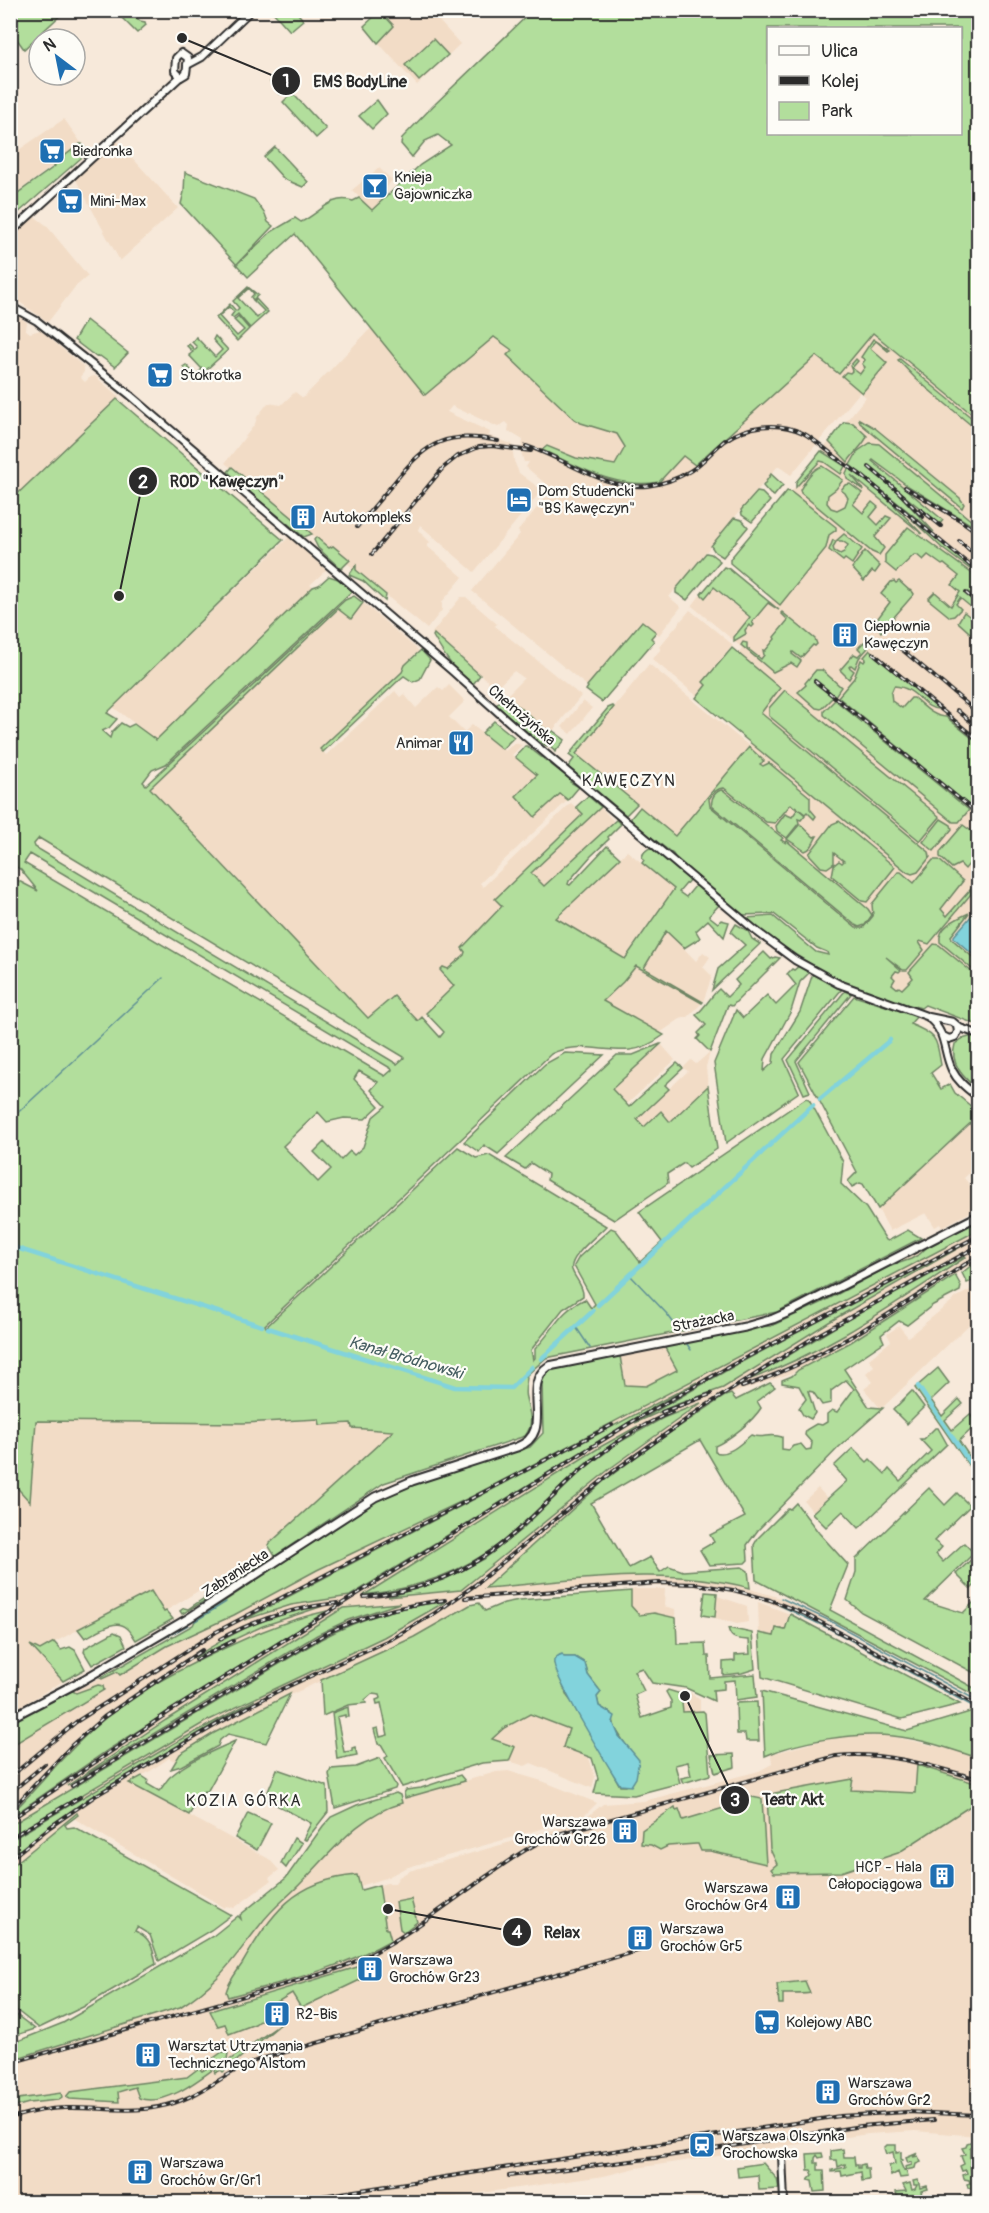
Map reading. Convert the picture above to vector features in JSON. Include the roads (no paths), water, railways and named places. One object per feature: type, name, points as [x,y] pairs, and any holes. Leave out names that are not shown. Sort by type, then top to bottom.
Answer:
[{"type":"main road","name":"Strażacka","points":[[477,1460],[524,1445],[533,1437],[536,1429],[536,1383],[542,1370],[549,1366],[773,1319],[821,1297],[978,1216]]},
{"type":"main road","name":"Zabraniecka","points":[[10,1718],[83,1680],[189,1618],[375,1497],[411,1481],[477,1460]]},
{"type":"street","points":[[188,65],[202,57],[251,10]]},
{"type":"street","points":[[188,57],[209,50]]},
{"type":"street","points":[[178,75],[178,55],[183,53],[188,57]]},
{"type":"street","points":[[10,233],[178,75],[186,74],[188,57]]},
{"type":"street","points":[[10,228],[95,154]]},
{"type":"street","name":"Chełmżyńska","points":[[10,305],[44,326],[124,391],[735,914],[795,960],[839,984],[948,1022]]},
{"type":"street","points":[[929,1017],[947,1038],[977,1033]]},
{"type":"street","points":[[977,1033],[948,1022],[943,1025],[942,1033],[951,1068],[958,1080],[978,1097]]},
{"type":"street","points":[[948,1057],[958,1031],[956,1025]]},
{"type":"street","points":[[782,2154],[784,2202]]},
{"type":"water","points":[[978,908],[978,959],[954,936]]},
{"type":"water","points":[[562,1654],[564,1657],[575,1657],[585,1663],[588,1675],[601,1692],[597,1697],[599,1706],[615,1716],[613,1722],[619,1736],[639,1760],[636,1778],[631,1786],[620,1785],[570,1701],[555,1668],[554,1660]]},
{"type":"waterway","points":[[10,1120],[163,978]]},
{"type":"waterway","name":"Kanał Bródnowski","points":[[820,1099],[890,1040]]},
{"type":"waterway","name":"Kanał Bródnowski","points":[[681,1228],[813,1105]]},
{"type":"waterway","name":"Kanał Bródnowski","points":[[598,1305],[678,1230]]},
{"type":"waterway","name":"Kanał Bródnowski","points":[[10,1246],[262,1326]]},
{"type":"waterway","points":[[630,1275],[679,1330]]},
{"type":"waterway","name":"Kanał Bródnowski","points":[[541,1359],[593,1311]]},
{"type":"waterway","points":[[576,1327],[590,1348]]},
{"type":"waterway","name":"Kanał Bródnowski","points":[[268,1328],[455,1387],[511,1388],[532,1367]]},
{"type":"waterway","points":[[687,1344],[691,1350]]},
{"type":"waterway","points":[[918,1386],[978,1475]]},
{"type":"waterway","points":[[781,1598],[828,1620],[978,1701]]},
{"type":"waterway","points":[[195,1621],[226,1602]]},
{"type":"waterway","points":[[779,1605],[830,1629],[978,1709]]},
{"type":"waterway","points":[[135,1654],[188,1625]]},
{"type":"railway","points":[[526,446],[600,478],[631,486],[653,485],[680,476],[695,468],[724,441],[742,431],[762,426],[783,427],[803,433],[840,460]]},
{"type":"railway","points":[[357,527],[407,467],[429,448],[440,442],[465,437],[498,441]]},
{"type":"railway","points":[[372,554],[443,468],[458,456],[479,447],[492,446],[531,451]]},
{"type":"railway","points":[[833,456],[861,475],[978,572]]},
{"type":"railway","points":[[869,467],[904,496]]},
{"type":"railway","points":[[905,487],[978,533]]},
{"type":"railway","points":[[898,491],[923,517]]},
{"type":"railway","points":[[920,509],[941,526]]},
{"type":"railway","points":[[959,541],[978,557]]},
{"type":"railway","points":[[966,593],[978,603]]},
{"type":"railway","points":[[894,643],[978,713]]},
{"type":"railway","points":[[873,653],[978,740]]},
{"type":"railway","points":[[815,681],[978,814]]},
{"type":"railway","points":[[957,710],[978,728]]},
{"type":"railway","points":[[10,1820],[169,1712],[630,1423],[732,1365],[978,1236]]},
{"type":"railway","points":[[10,1859],[50,1827],[95,1796],[221,1722],[276,1692],[393,1638],[435,1613],[475,1585],[615,1470],[704,1407],[816,1336],[978,1246]]},
{"type":"railway","points":[[742,1387],[774,1375],[835,1346],[978,1256]]},
{"type":"railway","points":[[662,1412],[711,1394]]},
{"type":"railway","points":[[364,1597],[398,1592],[431,1583],[477,1561],[513,1534],[605,1450],[644,1425],[672,1412]]},
{"type":"railway","points":[[10,1777],[76,1722],[216,1632],[612,1425]]},
{"type":"railway","points":[[465,1598],[658,1583],[696,1584],[733,1590],[770,1600],[805,1614],[978,1706]]},
{"type":"railway","points":[[72,1786],[325,1634],[354,1621],[384,1612],[445,1600]]},
{"type":"railway","points":[[220,1639],[277,1615],[337,1603]]},
{"type":"railway","points":[[196,1660],[233,1641]]},
{"type":"railway","points":[[10,1811],[72,1745],[104,1717],[202,1650]]},
{"type":"railway","points":[[10,2063],[347,1965],[389,1944],[523,1852],[562,1833],[836,1756],[891,1758],[978,1779]]},
{"type":"railway","points":[[10,1793],[45,1764]]},
{"type":"railway","points":[[10,1838],[80,1797]]},
{"type":"railway","points":[[10,2118],[58,2108],[135,2110],[172,2104],[258,2060],[644,1949]]},
{"type":"railway","points":[[283,2202],[840,2116],[907,2112],[978,2115]]},
{"type":"railway","points":[[509,2176],[655,2158],[861,2126],[934,2120]]},
{"type":"place","name":"EMS BodyLine","points":[[182,38]]},
{"type":"place","name":"Biedronka","points":[[52,151]]},
{"type":"place","name":"Knieja Gajowniczka","points":[[375,186]]},
{"type":"place","name":"Mini-Max","points":[[70,201]]},
{"type":"place","name":"Stokrotka","points":[[160,375]]},
{"type":"place","name":"Dom Studencki \"BS Kawęczyn\"","points":[[519,500]]},
{"type":"place","name":"Autokompleks","points":[[303,517]]},
{"type":"place","name":"ROD \"Kawęczyn\"","points":[[119,596]]},
{"type":"place","name":"Ciepłownia Kawęczyn","points":[[845,635]]},
{"type":"place","name":"Animar","points":[[461,743]]},
{"type":"place","name":"Teatr Akt","points":[[685,1696]]},
{"type":"place","name":"Warszawa Grochów Gr26","points":[[625,1831]]},
{"type":"place","name":"HCP - Hala Całopociągowa","points":[[942,1876]]},
{"type":"place","name":"Warszawa Grochów Gr4","points":[[788,1897]]},
{"type":"place","name":"Relax","points":[[388,1909]]},
{"type":"place","name":"Warszawa Grochów Gr5","points":[[640,1938]]},
{"type":"place","name":"Warszawa Grochów Gr23","points":[[370,1969]]},
{"type":"place","name":"R2-Bis","points":[[277,2014]]},
{"type":"place","name":"Kolejowy ABC","points":[[767,2022]]},
{"type":"place","name":"Warsztat Utrzymania Technicznego Alstom","points":[[148,2055]]},
{"type":"place","name":"Warszawa Grochów Gr2","points":[[828,2092]]},
{"type":"place","name":"Warszawa Olszynka Grochowska","points":[[702,2145]]},
{"type":"place","name":"Warszawa Grochów Gr/Gr1","points":[[140,2172]]},
{"type":"district","name":"KAWĘCZYN","points":[[629,780]]},
{"type":"district","name":"KOZIA GÓRKA","points":[[244,1800]]}]
